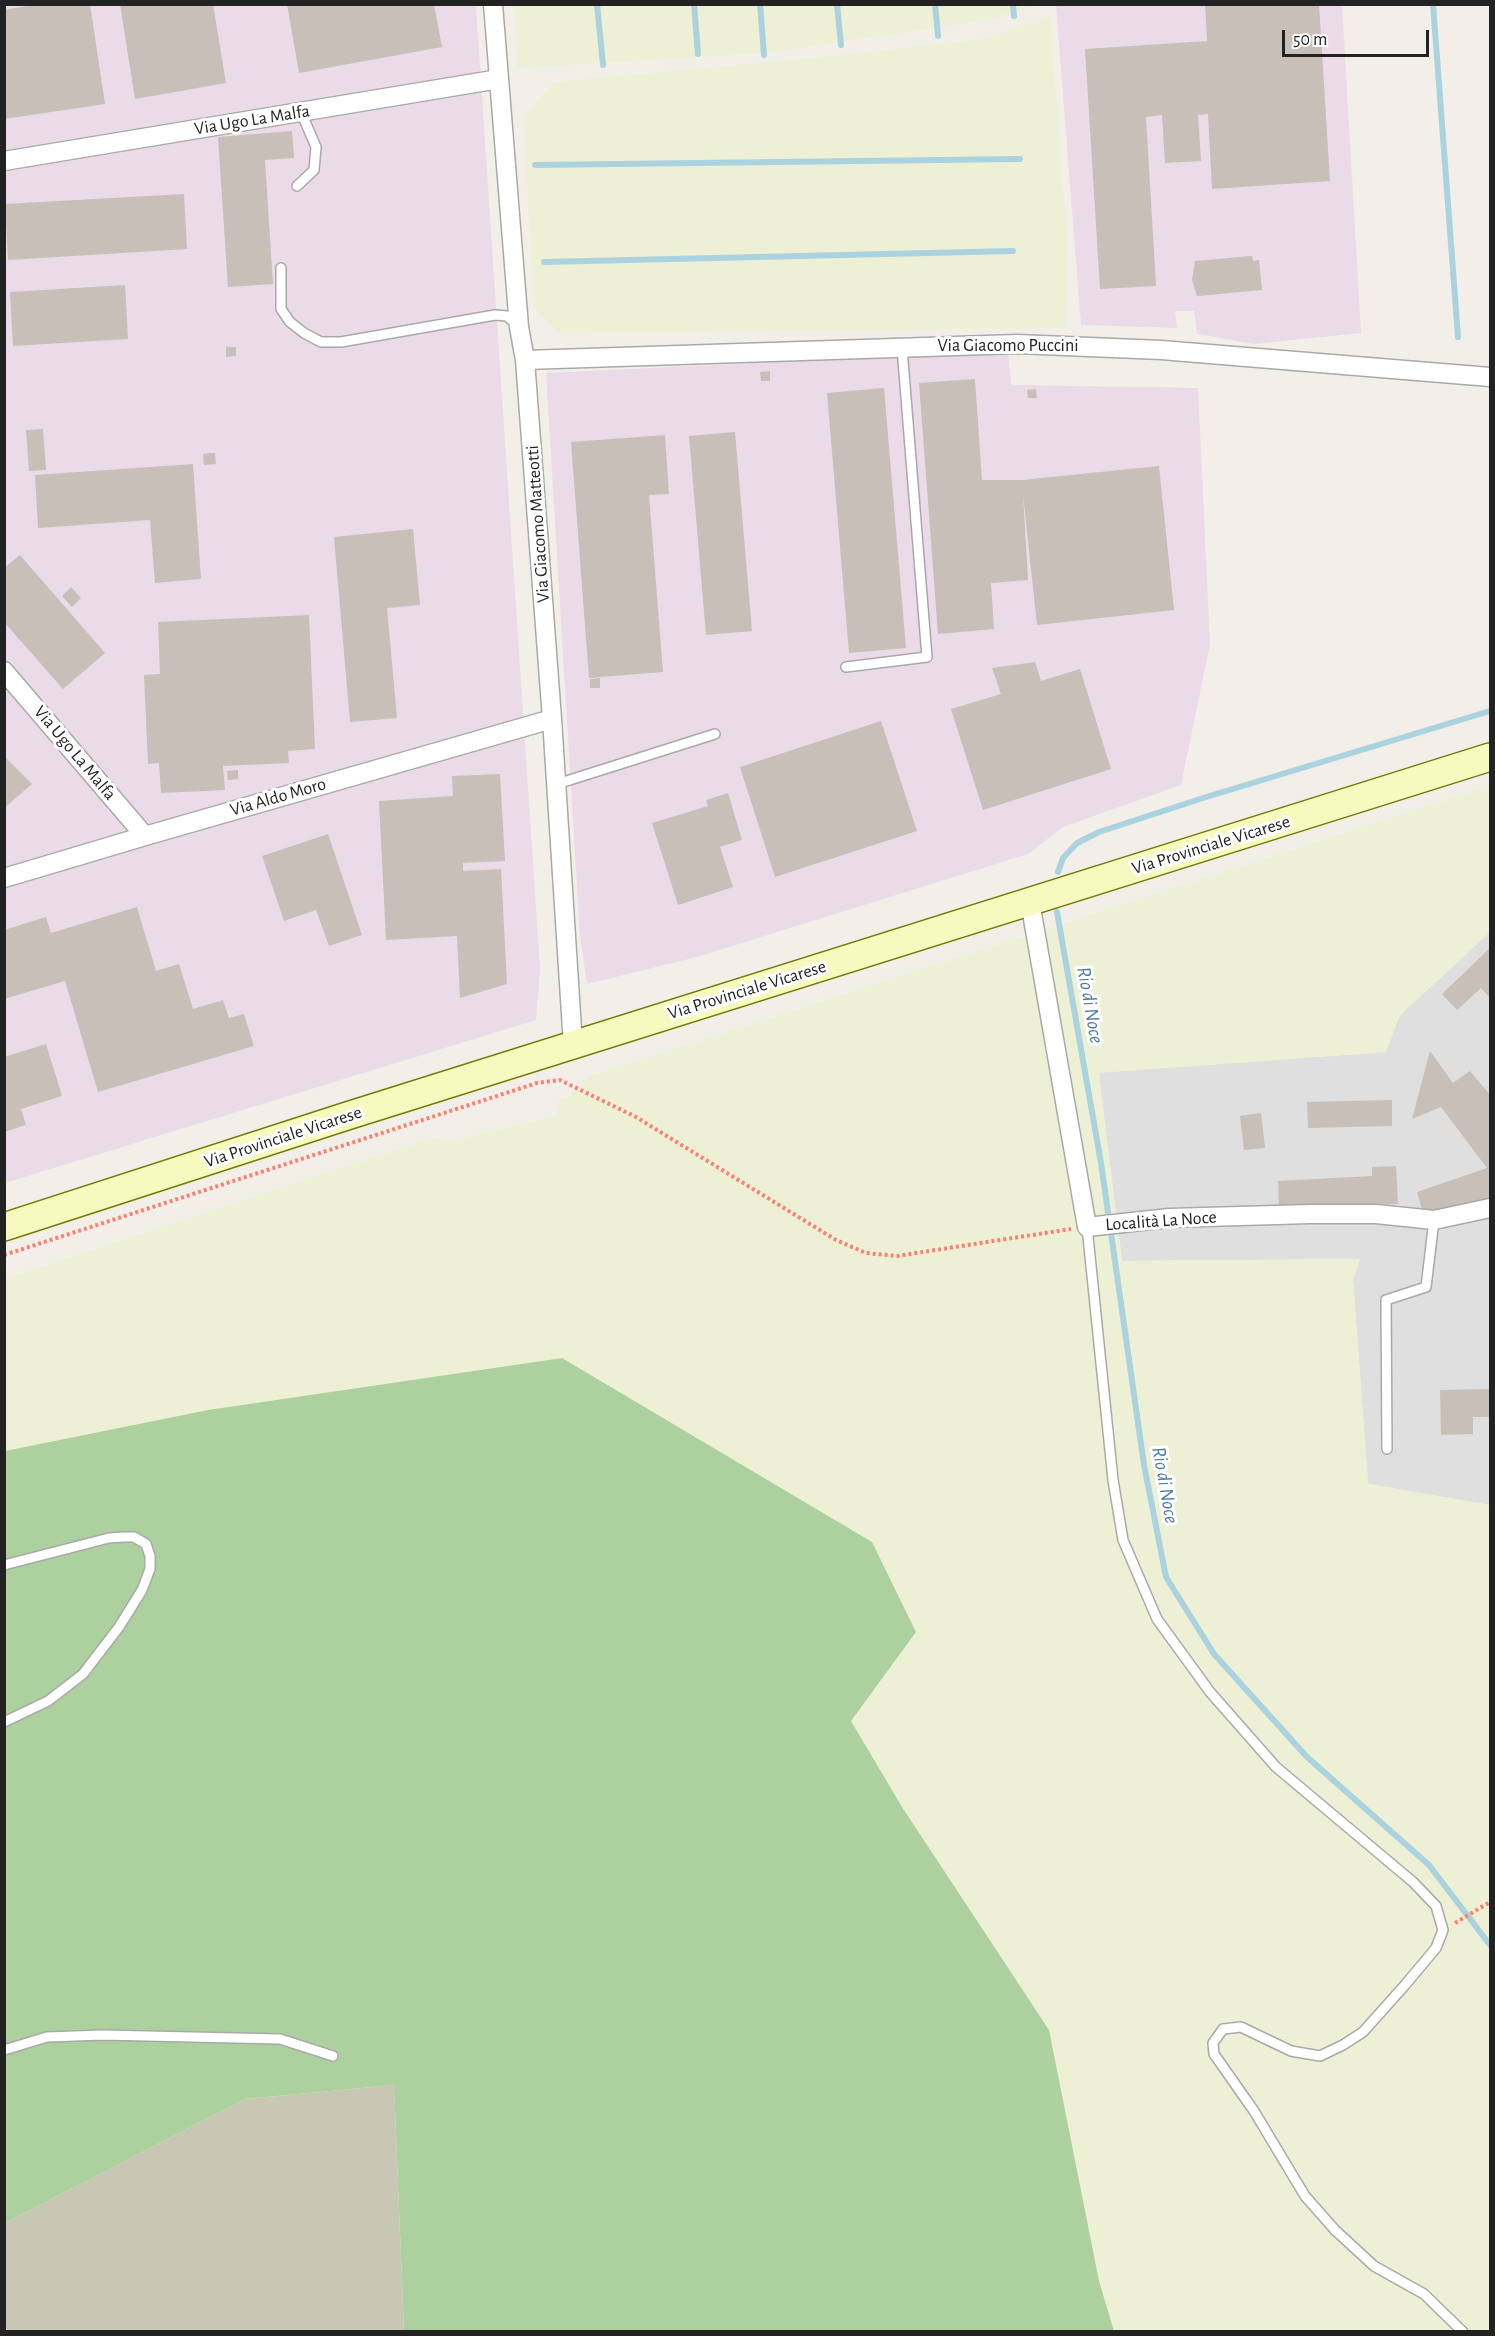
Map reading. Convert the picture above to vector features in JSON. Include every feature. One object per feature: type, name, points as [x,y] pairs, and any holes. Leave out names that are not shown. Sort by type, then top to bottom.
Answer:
[{"type":"main road","name":"Via Provinciale Vicarese","points":[[4,1227],[573,1045],[1491,757]]},
{"type":"street","name":"Via Giacomo Matteotti","points":[[493,4],[519,327],[525,360],[557,784],[573,1045]]},
{"type":"street","name":"Via Ugo La Malfa","points":[[4,161],[499,79]]},
{"type":"street","name":"Via Giacomo Puccini","points":[[525,360],[1017,344],[1101,347],[1319,362],[1491,377]]},
{"type":"street","name":"Via Ugo La Malfa","points":[[4,671],[145,836]]},
{"type":"street","name":"Via Aldo Moro","points":[[4,878],[552,719]]},
{"type":"street","name":"Località La Noce","points":[[1030,902],[1101,1225],[1169,1218],[1311,1214],[1376,1214],[1434,1220],[1491,1208]]},
{"type":"lane","points":[[297,186],[314,170],[316,147],[302,112]]},
{"type":"lane","points":[[281,268],[281,309],[290,322],[321,342],[341,342],[495,315],[507,316],[519,327]]},
{"type":"lane","points":[[846,667],[927,657],[902,348]]},
{"type":"lane","points":[[557,784],[715,734]]},
{"type":"lane","points":[[1387,1449],[1386,1300],[1426,1287],[1434,1220]]},
{"type":"lane","points":[[1101,1225],[1113,1480],[1121,1530],[1135,1570],[1157,1618],[1210,1692],[1276,1767],[1413,1882],[1436,1906],[1443,1930],[1436,1948],[1405,1985],[1363,2032],[1343,2045],[1320,2056],[1291,2051],[1241,2027],[1222,2029],[1213,2043],[1214,2054],[1254,2111],[1305,2196],[1335,2230],[1374,2266],[1424,2294],[1463,2331]]},
{"type":"lane","points":[[4,1565],[109,1538],[124,1537],[134,1537],[146,1544],[150,1556],[150,1569],[120,1627],[83,1674],[48,1701],[4,1722]]},
{"type":"lane","points":[[4,2050],[47,2037],[103,2035],[280,2039],[333,2056]]},
{"type":"path","points":[[4,1255],[537,1083],[560,1080],[636,1117],[836,1240],[866,1253],[897,1256],[1101,1225]]},
{"type":"path","points":[[1461,1919],[1491,1902]]},
{"type":"shaded area","points":[[513,4],[1039,5],[987,20],[767,53],[518,68]]},
{"type":"shaded area","points":[[5,5],[476,5],[540,969],[536,1020],[5,1183]]},
{"type":"shaded area","points":[[1056,5],[1342,5],[1361,333],[1254,344],[1197,334],[1194,311],[1175,311],[1177,328],[1081,325]]},
{"type":"shaded area","points":[[1050,15],[1067,238],[1065,328],[559,333],[533,306],[524,116],[554,82],[844,55],[989,38]]},
{"type":"shaded area","points":[[1008,351],[1011,385],[1198,388],[1210,644],[1181,785],[1063,827],[1028,854],[697,957],[587,984],[580,936],[546,373]]},
{"type":"shaded area","points":[[1490,786],[1490,932],[1400,1015],[1386,1052],[1099,1073],[1122,1261],[1360,1259],[1353,1280],[1368,1484],[1490,1505],[1490,2331],[1114,2331],[1099,2281],[902,1807],[851,1721],[916,1632],[872,1542],[562,1358],[208,1410],[5,1451],[5,1279],[436,1137],[447,1142],[557,1116],[559,1100],[569,1097],[591,1076]]},
{"type":"shaded area","points":[[1490,932],[1490,1505],[1368,1484],[1353,1280],[1360,1259],[1122,1261],[1098,1072],[1385,1052],[1400,1015]]},
{"type":"shaded area","points":[[394,2085],[404,2331],[5,2332],[5,2223],[245,2099]]},
{"type":"green space","points":[[562,1358],[872,1542],[916,1632],[851,1721],[902,1807],[1049,2030],[1099,2281],[1114,2331],[404,2331],[394,2085],[245,2099],[5,2223],[5,1451],[208,1410]]},
{"type":"building","points":[[39,4],[90,4],[105,104],[4,119],[4,10]]},
{"type":"building","points":[[120,4],[213,4],[226,83],[135,99]]},
{"type":"building","points":[[287,4],[434,4],[442,47],[299,73]]},
{"type":"building","points":[[1205,4],[1319,4],[1330,181],[1212,189],[1208,114],[1198,115],[1201,161],[1165,163],[1162,115],[1146,117],[1156,286],[1100,289],[1085,49],[1207,41]]},
{"type":"building","points":[[292,131],[294,158],[265,160],[273,284],[228,287],[218,137]]},
{"type":"building","points":[[184,194],[187,249],[8,260],[5,204]]},
{"type":"building","points":[[1252,256],[1253,261],[1259,260],[1262,290],[1197,296],[1192,280],[1195,261]]},
{"type":"building","points":[[125,285],[128,339],[13,346],[10,292]]},
{"type":"building","points":[[226,347],[236,347],[236,356],[226,357]]},
{"type":"building","points":[[770,371],[770,381],[761,381],[760,372]]},
{"type":"building","points":[[975,379],[982,480],[1022,480],[1159,466],[1174,610],[1037,625],[1023,494],[1028,580],[991,583],[994,629],[938,634],[919,383]]},
{"type":"building","points":[[884,388],[906,648],[849,653],[827,393]]},
{"type":"building","points":[[1036,389],[1037,398],[1028,398],[1027,390]]},
{"type":"building","points":[[43,429],[46,470],[29,471],[26,430]]},
{"type":"building","points":[[735,432],[752,631],[706,635],[689,436]]},
{"type":"building","points":[[665,435],[669,494],[649,495],[663,672],[589,678],[571,442]]},
{"type":"building","points":[[215,453],[216,464],[204,465],[203,454]]},
{"type":"building","points":[[193,464],[201,579],[155,583],[150,520],[38,528],[35,475]]},
{"type":"building","points":[[413,529],[420,605],[387,608],[397,718],[350,722],[334,537]]},
{"type":"building","points":[[20,555],[105,653],[63,689],[4,622],[4,568]]},
{"type":"building","points":[[71,587],[81,598],[72,607],[62,596]]},
{"type":"building","points":[[309,615],[315,749],[288,751],[289,763],[223,766],[225,790],[161,793],[159,763],[148,764],[144,675],[160,674],[158,622]]},
{"type":"building","points":[[1035,662],[1041,681],[1080,669],[1111,769],[983,810],[951,709],[1001,694],[992,668]]},
{"type":"building","points":[[600,678],[600,688],[590,688],[590,679]]},
{"type":"building","points":[[881,721],[917,831],[775,877],[740,767]]},
{"type":"building","points":[[4,756],[32,784],[4,808]]},
{"type":"building","points":[[238,770],[238,779],[228,780],[227,771]]},
{"type":"building","points":[[500,774],[505,861],[463,863],[463,871],[501,869],[507,984],[460,998],[457,936],[386,940],[379,801],[453,796],[452,776]]},
{"type":"building","points":[[728,793],[742,840],[720,847],[733,887],[678,905],[652,823],[708,806],[706,800]]},
{"type":"building","points":[[328,834],[362,935],[329,946],[316,910],[284,921],[262,856]]},
{"type":"building","points":[[137,907],[156,971],[179,964],[193,1009],[223,1000],[229,1018],[244,1014],[254,1046],[98,1092],[65,981],[4,999],[4,930],[46,917],[51,933]]},
{"type":"building","points":[[1490,948],[1490,998],[1481,988],[1457,1010],[1442,994]]},
{"type":"building","points":[[46,1044],[62,1096],[21,1109],[26,1125],[4,1132],[4,1057]]},
{"type":"building","points":[[1430,1051],[1453,1083],[1470,1071],[1490,1095],[1490,1199],[1424,1217],[1417,1192],[1487,1168],[1441,1107],[1412,1119]]},
{"type":"building","points":[[1392,1100],[1392,1126],[1308,1128],[1307,1102]]},
{"type":"building","points":[[1261,1113],[1265,1148],[1244,1150],[1240,1116]]},
{"type":"building","points":[[1396,1166],[1398,1204],[1279,1210],[1278,1181],[1372,1176],[1372,1167]]},
{"type":"building","points":[[1490,1389],[1490,1417],[1473,1417],[1473,1434],[1441,1435],[1440,1390]]},
{"type":"waterway","points":[[597,4],[603,65]]},
{"type":"waterway","points":[[694,4],[698,54]]},
{"type":"waterway","points":[[760,4],[764,55]]},
{"type":"waterway","points":[[837,4],[841,45]]},
{"type":"waterway","points":[[935,4],[938,36]]},
{"type":"waterway","points":[[1013,4],[1014,16]]},
{"type":"waterway","points":[[1433,4],[1458,337]]},
{"type":"waterway","points":[[535,165],[1020,159]]},
{"type":"waterway","points":[[544,262],[1013,251]]},
{"type":"waterway","name":"Rio di Noce","points":[[1058,872],[1063,858],[1077,843],[1099,832],[1490,711]]},
{"type":"waterway","name":"Rio di Noce","points":[[1057,912],[1101,1163],[1144,1465],[1166,1577],[1214,1654],[1307,1757],[1429,1865],[1490,1945]]}]
